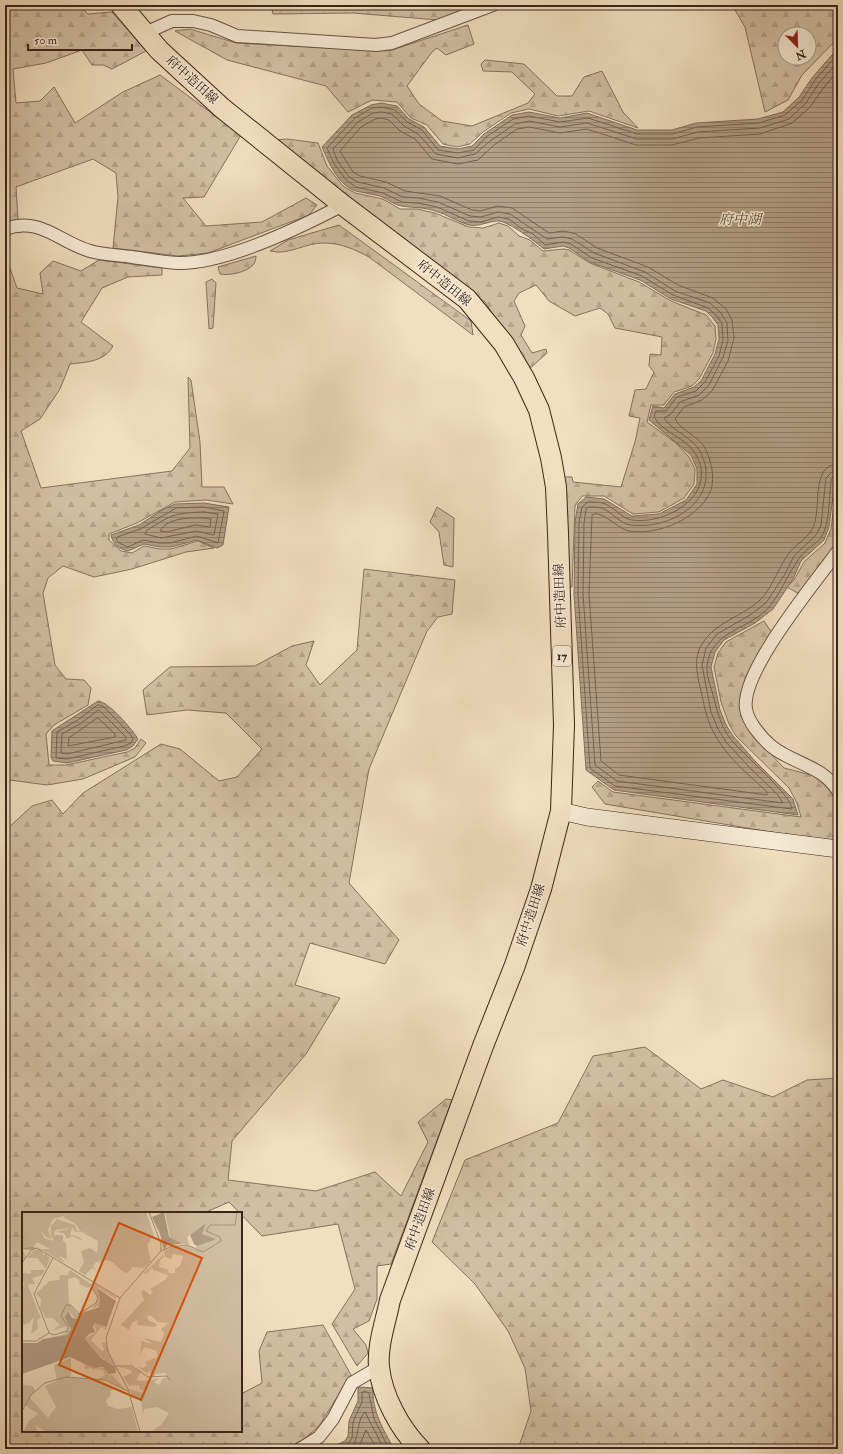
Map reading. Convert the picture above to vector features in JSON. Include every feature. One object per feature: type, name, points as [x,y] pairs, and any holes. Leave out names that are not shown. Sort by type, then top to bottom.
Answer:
[{"type":"main road","name":"府中造田線","points":[[122,5],[159,50],[222,108],[342,205],[467,299],[504,344],[524,378],[539,410],[551,458],[556,487],[564,725],[561,811],[541,889],[515,965],[482,1046],[390,1300],[381,1341],[379,1367],[386,1394],[400,1427],[420,1449]]},
{"type":"street","points":[[145,33],[172,21],[193,21],[211,25],[237,36],[376,45],[392,43],[492,5]]},
{"type":"street","points":[[5,229],[27,224],[47,230],[90,251],[180,263],[209,260],[241,250],[313,221],[342,205]]},
{"type":"street","points":[[838,551],[767,648],[752,677],[746,695],[746,709],[749,719],[760,735],[771,746],[791,759],[817,770],[831,780],[838,791]]},
{"type":"street","points":[[561,811],[588,816],[838,849]]},
{"type":"street","points":[[300,1449],[320,1437],[333,1419],[352,1383],[379,1367]]},
{"type":"green space","points":[[5,5],[79,5],[88,14],[112,12],[146,51],[112,69],[103,65],[92,65],[82,50],[46,63],[13,69],[16,103],[40,101],[54,87],[75,123],[123,92],[160,75],[241,135],[204,197],[183,198],[206,226],[262,222],[306,198],[317,205],[309,215],[208,253],[178,256],[113,248],[118,197],[116,173],[93,159],[16,187],[18,219],[5,224]]},
{"type":"green space","points":[[271,5],[477,5],[438,20],[353,13],[273,14]]},
{"type":"green space","points":[[732,5],[838,5],[838,38],[817,60],[817,26],[777,26],[777,66],[811,66],[802,75],[788,100],[765,112],[745,27]]},
{"type":"green space","points":[[468,25],[474,44],[446,55],[437,48],[432,52],[407,86],[419,104],[442,121],[472,126],[528,103],[535,94],[512,72],[483,71],[481,64],[485,60],[524,64],[557,96],[572,96],[584,77],[602,71],[623,112],[638,128],[589,111],[558,116],[529,109],[511,113],[483,132],[470,144],[457,147],[443,144],[427,125],[411,118],[397,102],[372,100],[348,112],[326,86],[227,60],[175,31],[190,29],[236,43],[389,51]]},
{"type":"green space","points":[[287,139],[318,143],[327,166],[343,186],[355,193],[383,199],[400,209],[417,209],[435,213],[469,227],[483,228],[499,223],[508,226],[519,236],[530,240],[543,251],[569,250],[590,263],[639,282],[671,301],[706,315],[715,326],[716,339],[713,353],[699,379],[692,386],[674,392],[664,405],[651,405],[647,422],[676,443],[689,457],[695,469],[694,484],[684,498],[659,512],[633,514],[604,496],[582,496],[575,506],[572,587],[569,587],[561,477],[572,477],[573,482],[621,487],[635,442],[640,418],[629,416],[635,390],[646,389],[654,372],[649,366],[650,354],[661,355],[662,337],[615,328],[608,314],[600,308],[575,316],[549,301],[536,285],[519,293],[514,301],[525,326],[521,335],[532,353],[546,349],[547,353],[528,370],[485,302],[276,140]]},
{"type":"green space","points":[[339,225],[471,321],[473,335],[369,257],[354,249],[337,244],[318,243],[284,252],[270,251],[288,240]]},
{"type":"green space","points":[[5,254],[17,288],[43,294],[40,273],[53,261],[81,271],[99,260],[162,268],[162,275],[128,277],[102,288],[81,322],[113,346],[100,358],[89,362],[70,364],[60,389],[40,419],[21,431],[41,488],[172,471],[190,448],[188,377],[191,380],[200,442],[202,487],[224,487],[233,504],[206,500],[175,502],[137,523],[109,534],[109,540],[121,551],[132,553],[144,546],[160,549],[171,549],[198,541],[214,548],[186,552],[132,569],[94,577],[63,566],[48,578],[43,593],[55,665],[66,679],[84,680],[91,688],[88,705],[54,725],[46,734],[49,765],[66,765],[127,752],[135,748],[141,739],[146,743],[135,757],[83,779],[47,785],[10,780],[5,782]]},
{"type":"green space","points":[[256,256],[254,264],[247,270],[233,274],[220,274],[218,267]]},
{"type":"green space","points":[[212,279],[216,283],[213,328],[209,329],[206,282]]},
{"type":"green space","points":[[837,481],[838,545],[801,595],[787,587],[794,580],[804,562],[825,543],[831,529]]},
{"type":"green space","points":[[437,507],[454,518],[453,567],[444,565],[439,532],[430,522]]},
{"type":"green space","points":[[364,569],[455,580],[452,614],[438,617],[427,631],[369,769],[349,883],[399,940],[385,964],[310,943],[295,985],[340,998],[306,1054],[232,1141],[228,1180],[316,1191],[375,1172],[401,1196],[428,1142],[418,1122],[446,1099],[452,1100],[391,1264],[377,1266],[377,1299],[369,1321],[353,1329],[366,1345],[368,1353],[357,1366],[332,1324],[355,1289],[338,1224],[262,1236],[242,1215],[242,1212],[239,1212],[229,1202],[206,1212],[22,1212],[22,1432],[242,1432],[242,1393],[262,1383],[259,1351],[267,1332],[323,1325],[351,1375],[319,1426],[303,1440],[284,1449],[5,1449],[5,831],[32,806],[52,800],[63,814],[83,793],[161,744],[180,749],[219,781],[237,777],[262,749],[226,713],[187,710],[147,715],[143,690],[170,667],[255,666],[292,646],[314,641],[306,665],[320,685],[357,650]]},
{"type":"green space","points":[[764,621],[772,633],[756,657],[745,678],[740,706],[752,734],[784,768],[823,778],[836,796],[838,812],[836,843],[605,804],[592,787],[598,781],[613,792],[801,817],[797,803],[789,788],[736,736],[729,724],[721,702],[714,667],[718,653],[726,642]]},
{"type":"green space","points":[[645,1047],[701,1089],[723,1080],[773,1097],[807,1080],[838,1078],[838,1449],[518,1449],[531,1411],[525,1368],[508,1331],[475,1284],[432,1242],[465,1160],[558,1123],[593,1056]]},
{"type":"water","name":"府中湖","points":[[838,48],[838,478],[835,481],[829,527],[824,540],[801,561],[793,579],[773,609],[755,623],[724,640],[715,652],[711,667],[720,710],[726,725],[733,736],[755,761],[793,799],[798,815],[614,790],[586,770],[574,594],[575,522],[578,504],[586,497],[604,499],[632,516],[659,514],[686,500],[697,484],[697,469],[691,455],[649,420],[653,406],[664,408],[675,394],[694,387],[701,381],[715,354],[719,339],[718,325],[706,311],[671,299],[640,280],[590,262],[569,248],[563,246],[544,249],[522,232],[503,222],[494,221],[477,225],[469,225],[431,210],[406,207],[380,196],[356,191],[344,184],[339,179],[322,147],[352,115],[371,105],[381,103],[397,106],[409,119],[424,127],[440,146],[458,149],[472,146],[484,134],[512,115],[529,112],[560,118],[587,113],[637,130],[672,130],[696,123],[758,119],[783,112],[799,97],[812,78]]},
{"type":"water","points":[[204,503],[229,507],[223,545],[217,548],[197,540],[171,547],[160,547],[144,544],[128,551],[117,546],[113,541],[111,535],[139,525],[162,510],[175,504]]},
{"type":"water","points":[[98,701],[114,711],[131,729],[138,739],[133,746],[126,750],[67,763],[53,761],[51,757],[52,731]]},
{"type":"water","points":[[358,1387],[373,1388],[376,1412],[394,1449],[328,1449],[345,1441],[348,1436],[349,1421],[358,1401]]}]
